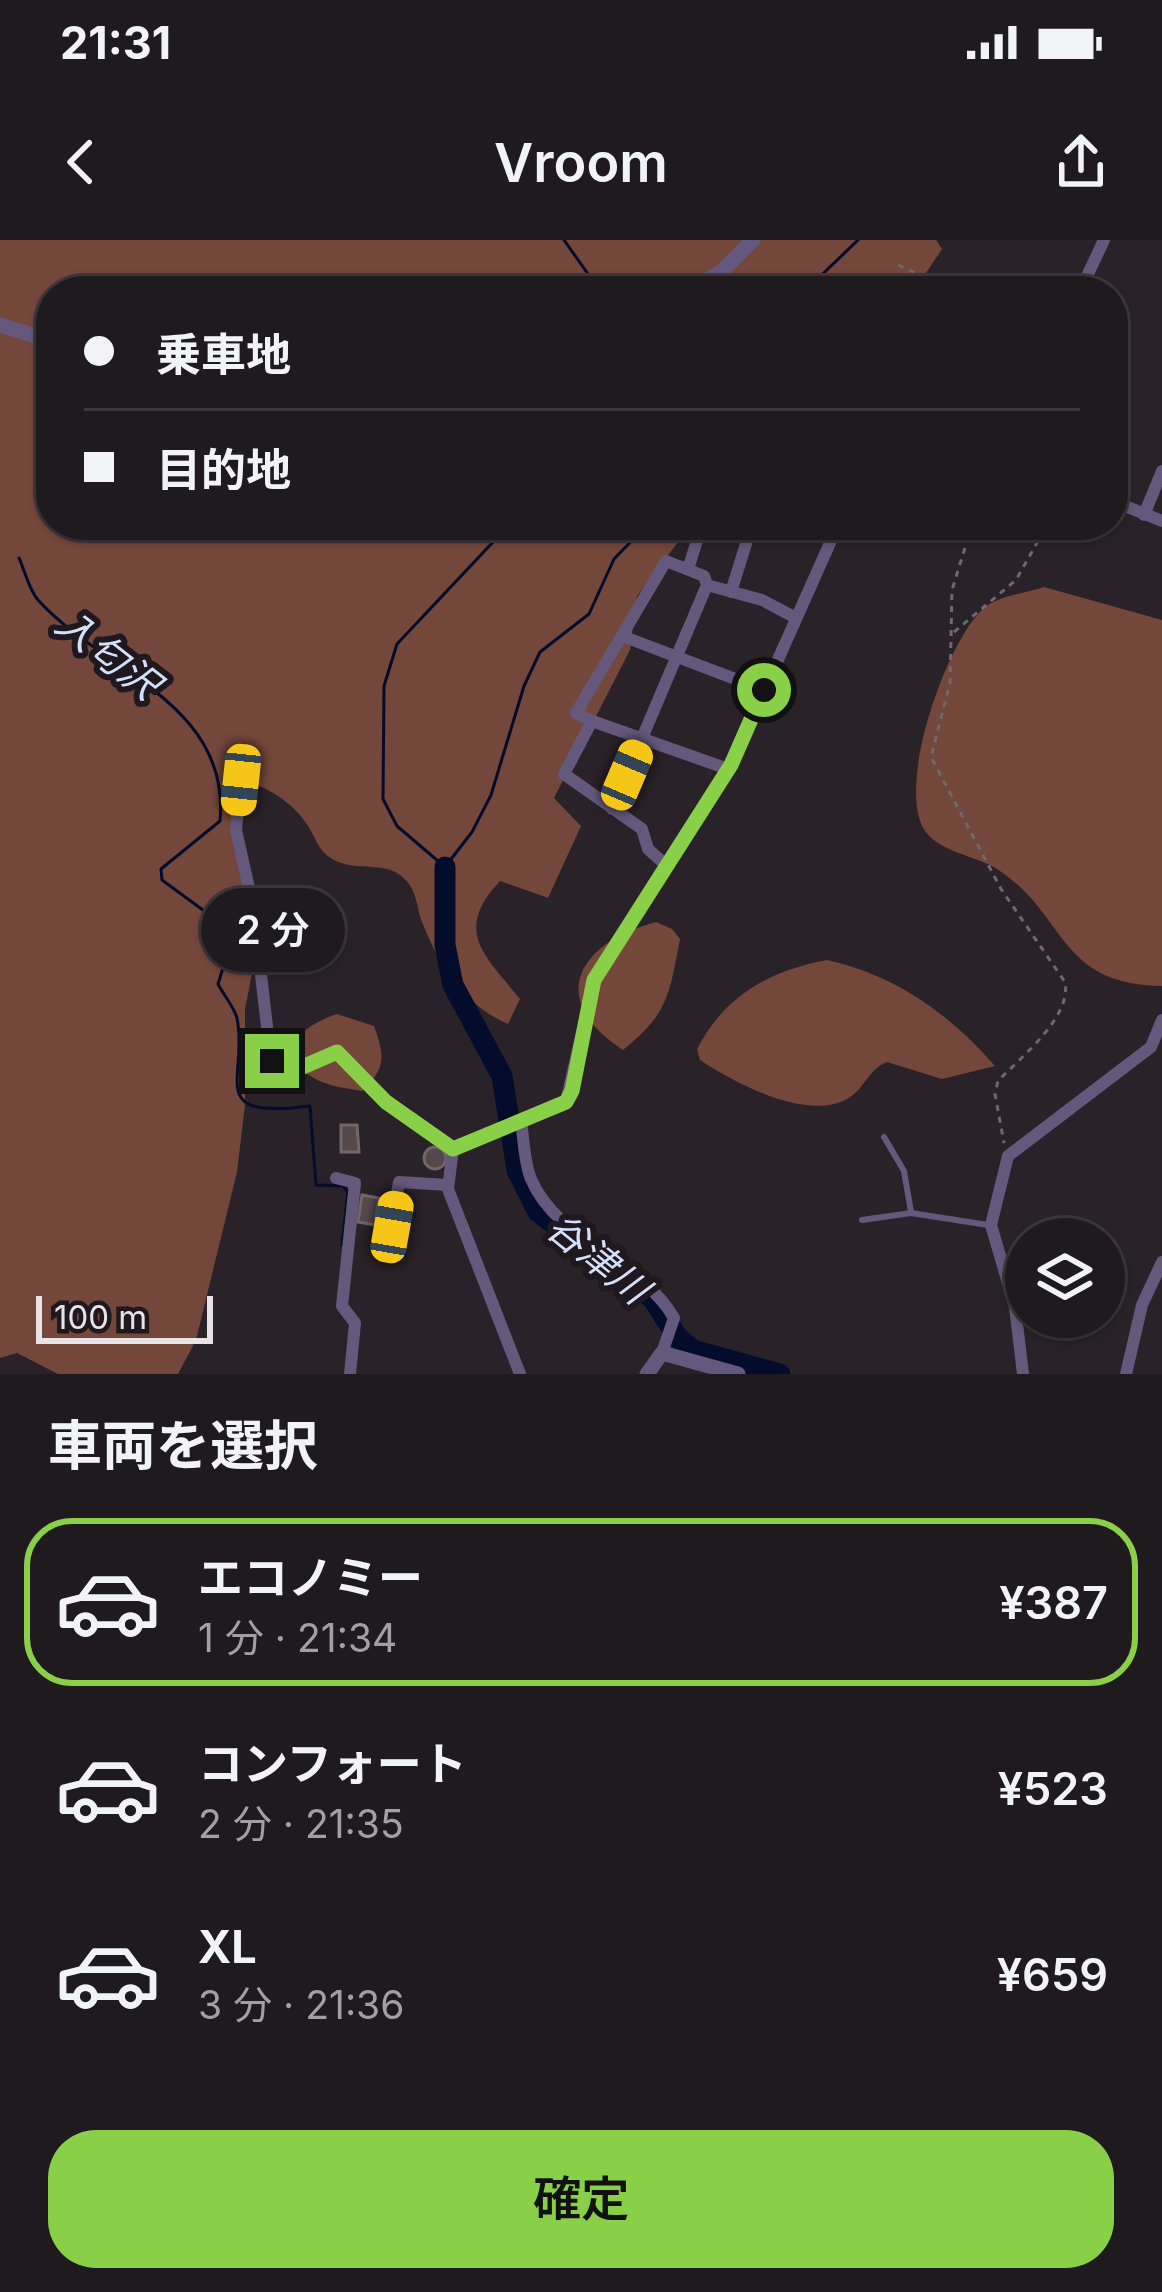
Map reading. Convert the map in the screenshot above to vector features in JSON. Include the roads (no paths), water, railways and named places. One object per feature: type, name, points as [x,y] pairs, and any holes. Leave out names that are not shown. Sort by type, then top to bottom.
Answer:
[{"type":"street","points":[[714,276],[753,240]]},
{"type":"street","points":[[1087,276],[1104,240]]},
{"type":"street","points":[[0,325],[36,336]]},
{"type":"street","points":[[1144,515],[1162,471]]},
{"type":"street","points":[[1128,508],[1162,521]]},
{"type":"street","points":[[688,569],[697,540]]},
{"type":"street","points":[[731,592],[747,540]]},
{"type":"street","points":[[453,1149],[566,1102],[594,980],[728,770],[831,540]]},
{"type":"street","points":[[612,808],[641,742],[707,585],[704,575],[666,561],[576,713],[641,742],[728,770]]},
{"type":"street","points":[[707,585],[796,618]]},
{"type":"street","points":[[622,636],[764,690]]},
{"type":"street","points":[[592,721],[564,774],[642,829],[648,849],[667,866]]},
{"type":"street","points":[[241,780],[236,830],[253,906],[272,1061],[291,1072],[337,1052],[386,1102],[453,1149]]},
{"type":"street","points":[[1023,1374],[1015,1307],[991,1225],[1007,1156],[1151,1047],[1162,1020]]},
{"type":"street","points":[[521,1122],[530,1177],[545,1202],[662,1296],[674,1318],[662,1353],[647,1374]]},
{"type":"street","points":[[453,1149],[448,1186],[520,1374]]},
{"type":"street","points":[[336,1178],[355,1183],[342,1306],[355,1323],[350,1374]]},
{"type":"street","points":[[392,1227],[399,1182],[448,1186]]},
{"type":"street","points":[[1126,1374],[1142,1305],[1162,1262]]},
{"type":"street","points":[[662,1353],[738,1374]]},
{"type":"lane","points":[[884,1137],[904,1171],[911,1213]]},
{"type":"lane","points":[[862,1220],[911,1213],[991,1225]]},
{"type":"waterway","points":[[564,240],[589,276]]},
{"type":"waterway","points":[[821,276],[858,240]]},
{"type":"waterway","name":"谷津川","points":[[495,540],[397,644],[384,686],[383,799],[397,826],[445,867],[472,832],[491,795],[524,686],[540,652],[589,614],[614,559],[632,540]]},
{"type":"waterway","name":"入匂沢","points":[[19,558],[38,600],[157,693],[205,747],[218,781],[220,821],[161,869],[162,880],[222,924],[232,939],[218,984],[237,1018],[238,1090],[255,1107],[310,1106],[316,1185],[343,1186],[348,1192],[342,1245]]},
{"type":"waterway","name":"谷津川","points":[[445,867],[445,945],[453,985],[502,1076],[517,1170],[538,1212],[653,1299],[678,1338],[693,1350],[780,1374]]}]
